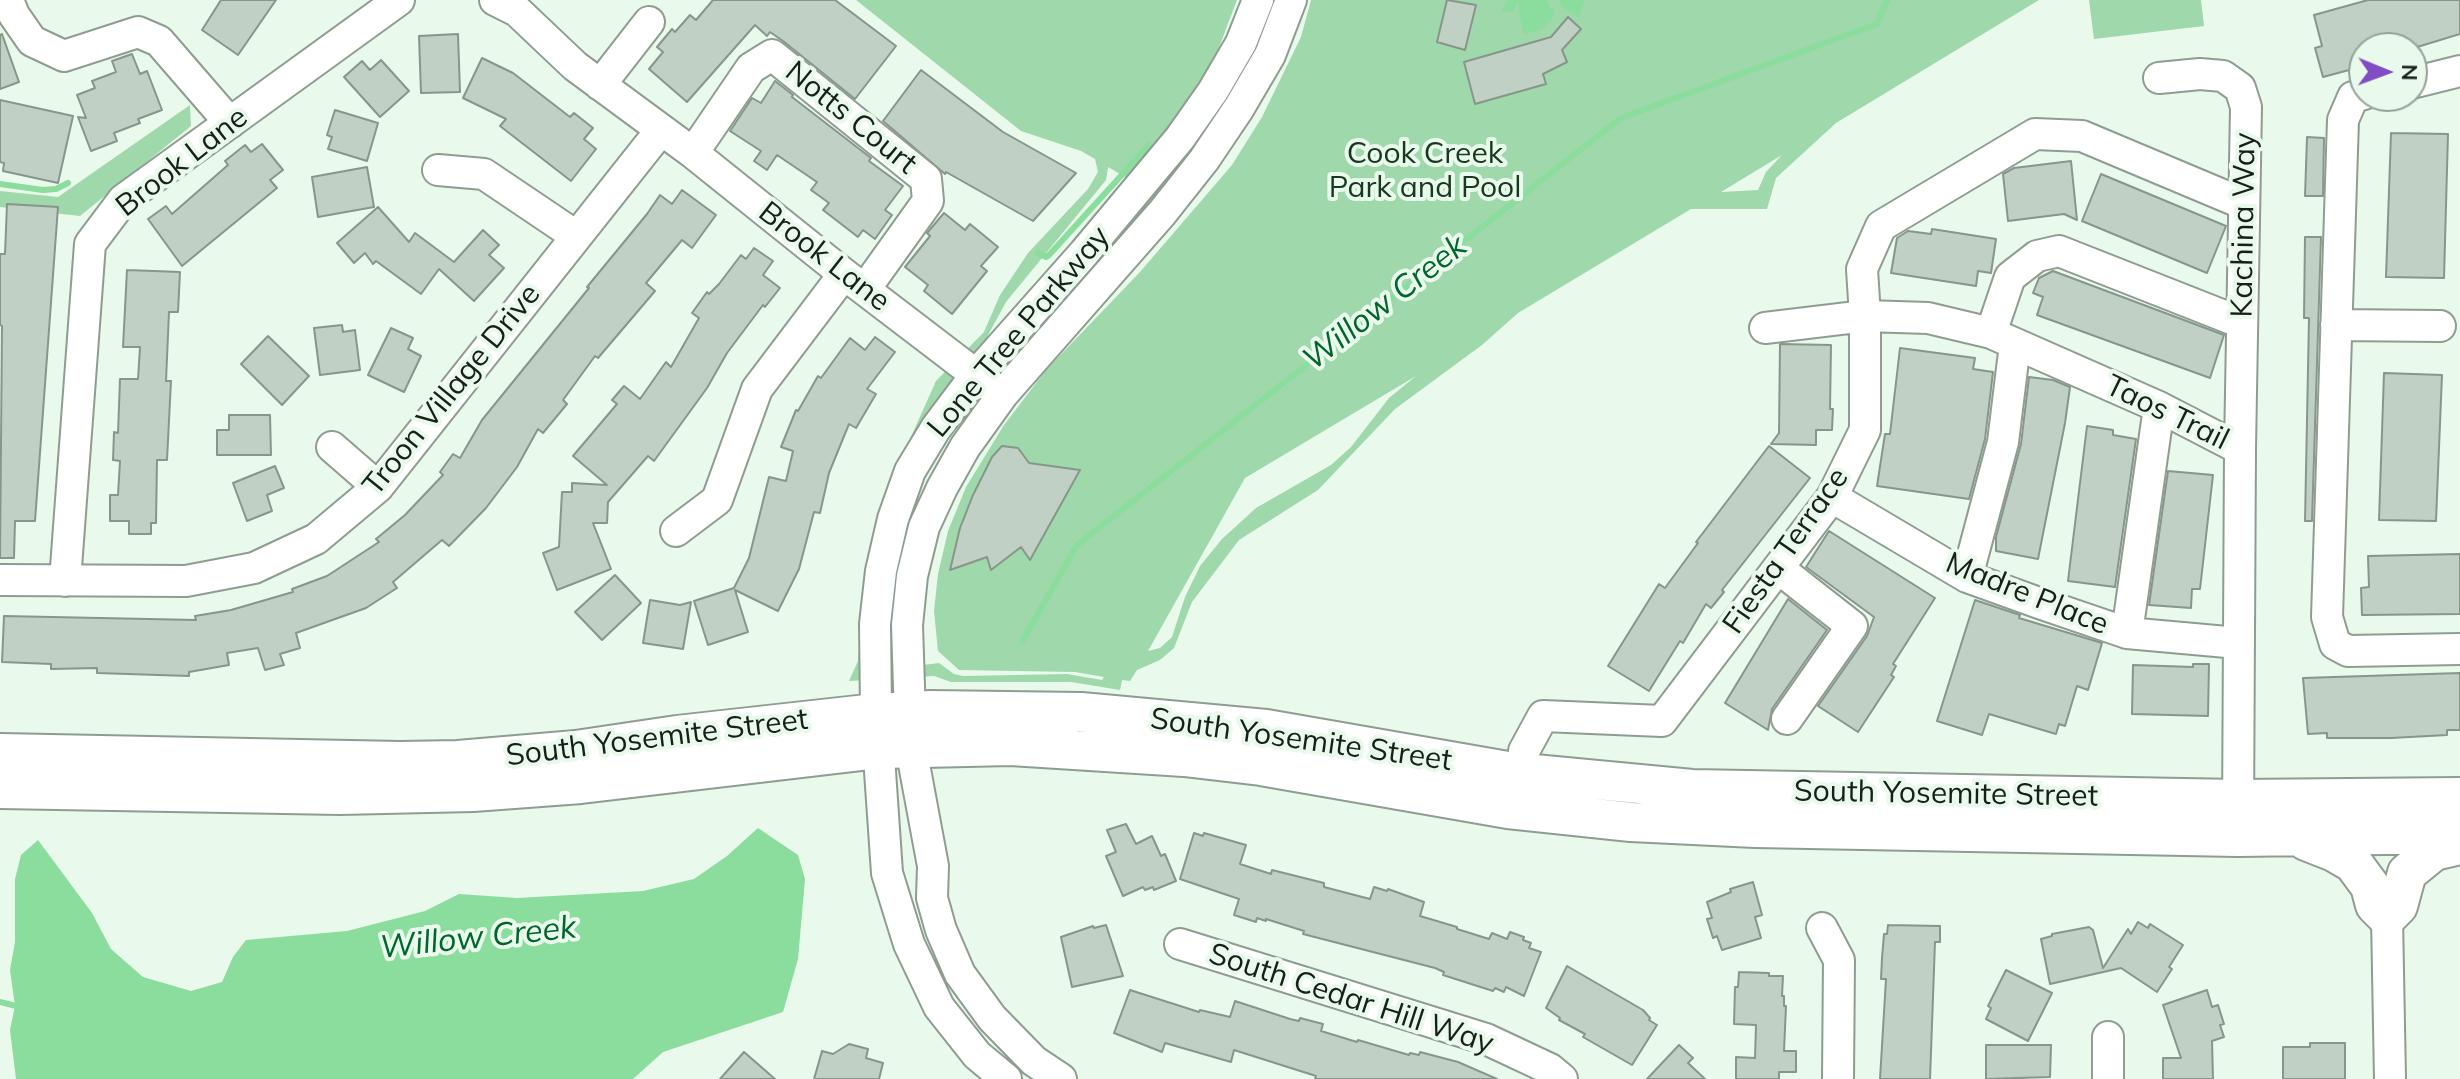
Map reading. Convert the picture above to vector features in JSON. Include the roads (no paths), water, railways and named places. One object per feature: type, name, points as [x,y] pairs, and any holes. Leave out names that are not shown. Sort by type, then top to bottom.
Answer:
[{"type":"main road","name":"South Yosemite Street","points":[[0,789],[340,795],[473,792],[581,784],[894,731],[1081,712],[1266,729],[1513,772],[1692,789],[2238,799],[2460,797]]},
{"type":"main road","name":"South Yosemite Street","points":[[0,753],[458,760],[576,750],[692,733],[894,731],[1011,746],[1184,757],[1261,766],[1508,809],[1631,822],[1755,828],[2238,837],[2460,834]]},
{"type":"main road","points":[[2293,837],[2334,852],[2353,863],[2370,886],[2375,905],[2387,917],[2398,906],[2407,873],[2434,851],[2460,845]]},
{"type":"street","points":[[8,0],[32,41],[64,56],[138,32],[159,41],[230,123]]},
{"type":"street","name":"Brook Lane","points":[[65,581],[90,244],[123,200],[399,0]]},
{"type":"street","name":"Lone Tree Parkway","points":[[894,731],[875,624],[881,571],[893,519],[910,471],[936,428],[975,376],[1180,138],[1241,43],[1258,0]]},
{"type":"street","name":"Lone Tree Parkway","points":[[894,731],[912,576],[924,527],[942,488],[965,447],[1003,394],[1162,213],[1204,160],[1270,55],[1291,0]]},
{"type":"street","name":"Brook Lane","points":[[513,4],[575,66],[693,153],[975,376],[1003,394]]},
{"type":"street","points":[[600,85],[649,22]]},
{"type":"street","name":"Notts Court","points":[[693,153],[751,68],[772,55],[926,179],[928,201],[855,282]]},
{"type":"street","points":[[2428,79],[2460,71]]},
{"type":"street","name":"Kachina Way","points":[[2159,78],[2200,74],[2223,76],[2240,88],[2246,107],[2240,449]]},
{"type":"street","points":[[2348,108],[2343,120],[2327,617],[2335,644],[2348,651],[2460,649]]},
{"type":"street","name":"Troon Village Drive","points":[[0,580],[186,581],[254,568],[316,539],[378,487],[661,130]]},
{"type":"street","name":"Fiesta Terrace","points":[[1524,751],[1543,716],[1662,721],[1832,497],[1865,430],[1862,269],[1881,226],[2035,134],[2082,136],[2244,204]]},
{"type":"street","points":[[438,170],[484,174],[576,236]]},
{"type":"street","points":[[1967,577],[2003,442],[2003,338],[2010,277],[2037,256],[2059,251],[2242,323]]},
{"type":"street","points":[[676,531],[717,500],[757,389],[855,282]]},
{"type":"street","name":"Taos Trail","points":[[1765,328],[1865,316],[1928,318],[2003,338],[2159,407],[2240,449],[2238,837]]},
{"type":"street","points":[[2336,325],[2440,326]]},
{"type":"street","points":[[2127,633],[2159,407]]},
{"type":"street","points":[[332,447],[378,487]]},
{"type":"street","name":"Madre Place","points":[[1832,497],[1967,577],[2127,633],[2238,643]]},
{"type":"street","points":[[1778,568],[1852,626],[1787,719]]},
{"type":"street","points":[[894,731],[887,873],[909,944],[939,1007],[977,1055],[1006,1079]]},
{"type":"street","points":[[894,731],[933,866],[932,898],[941,930],[960,974],[992,1018],[1034,1061],[1061,1079]]},
{"type":"street","points":[[2387,917],[2390,1079]]},
{"type":"street","points":[[1822,928],[1839,960],[1838,1079]]},
{"type":"street","name":"South Cedar Hill Way","points":[[1180,944],[1486,1039],[1550,1069],[1562,1079]]},
{"type":"street","points":[[2108,1037],[2108,1079]]},
{"type":"water","points":[[1507,0],[1547,0],[1550,8],[1555,8],[1553,17],[1542,29],[1524,34],[1519,4],[1512,12],[1501,12]]},
{"type":"water","points":[[1559,0],[1585,0],[1579,18],[1561,6]]},
{"type":"water","points":[[758,828],[798,855],[805,879],[798,959],[783,1012],[663,1052],[633,1079],[16,1079],[10,1030],[15,1006],[10,970],[15,942],[15,879],[21,855],[38,840],[92,913],[111,949],[143,977],[191,991],[222,982],[233,957],[246,940],[347,931],[425,911],[459,894],[517,898],[643,891],[694,879],[727,856]]},
{"type":"waterway","name":"Willow Creek","points":[[1023,640],[1077,545],[1621,118],[1877,24],[1887,0]]},
{"type":"waterway","points":[[1038,253],[1046,257],[1049,255],[1149,145]]},
{"type":"waterway","points":[[0,184],[43,190],[56,189],[68,183]]},
{"type":"waterway","points":[[0,1002],[20,1007]]},
{"type":"park label","name":"Cook Creek Park and Pool","points":[[1425,171]]}]
